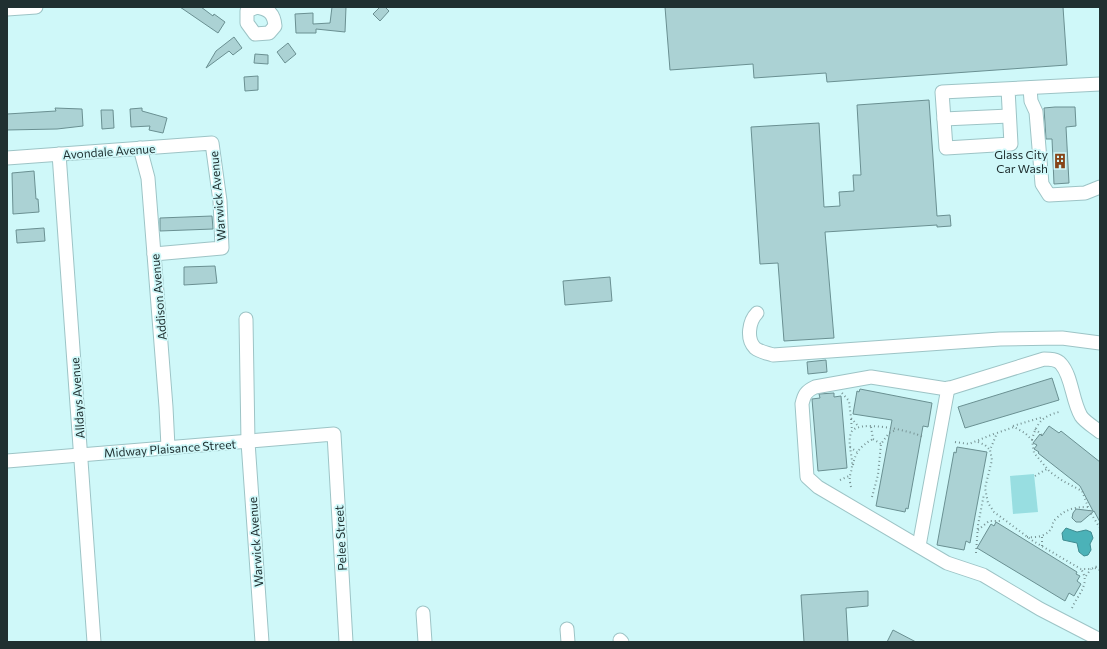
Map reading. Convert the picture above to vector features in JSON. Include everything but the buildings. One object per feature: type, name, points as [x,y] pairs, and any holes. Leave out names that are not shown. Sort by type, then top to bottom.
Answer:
[{"type":"street","points":[[7,9],[36,7]]},
{"type":"street","points":[[1008,89],[1011,144],[946,148],[942,92],[1100,84]]},
{"type":"street","points":[[1030,88],[1031,101],[1036,112],[1042,184],[1049,195],[1085,193],[1100,187]]},
{"type":"street","points":[[944,120],[1009,116]]},
{"type":"street","name":"Avondale Avenue","points":[[7,158],[212,143]]},
{"type":"street","name":"Warwick Avenue","points":[[154,254],[222,248],[220,201],[212,143]]},
{"type":"street","name":"Addison Avenue","points":[[140,148],[148,178],[168,447]]},
{"type":"street","name":"Alldays Avenue","points":[[59,154],[94,642]]},
{"type":"street","points":[[757,313],[751,319],[751,339],[755,348],[773,355],[1000,339],[1062,338],[1100,343]]},
{"type":"street","name":"Warwick Avenue","points":[[246,319],[248,442],[262,642]]},
{"type":"street","points":[[1100,432],[1082,417],[1076,406],[1061,363],[1044,359],[948,388],[936,388],[871,378],[815,387],[808,390],[804,395],[802,404],[807,477],[823,490],[957,567],[983,575],[1040,609],[1100,640]]},
{"type":"street","points":[[919,546],[948,388]]},
{"type":"street","name":"Midway Plaisance Street","points":[[7,461],[334,434]]},
{"type":"street","name":"Pelee Street","points":[[334,434],[346,642]]},
{"type":"street","points":[[424,613],[425,642]]},
{"type":"path","points":[[838,390],[849,401],[852,432],[850,447],[853,465]]},
{"type":"path","points":[[955,442],[965,444],[977,442],[1011,427],[1058,412]]},
{"type":"path","points":[[1044,417],[1035,429],[1032,440],[1033,450],[1047,469],[1063,482],[1082,491],[1088,507],[1100,528]]},
{"type":"path","points":[[851,418],[858,426]]},
{"type":"path","points":[[852,432],[858,426],[871,426],[923,436]]},
{"type":"path","points":[[871,426],[873,439]]},
{"type":"path","points":[[1011,427],[1025,433],[1032,440]]},
{"type":"path","points":[[1035,429],[1042,435]]},
{"type":"path","points":[[872,497],[878,475],[882,444],[890,433],[897,430]]},
{"type":"path","points":[[976,553],[978,531],[992,460],[990,450],[997,433]]},
{"type":"path","points":[[873,439],[882,444]]},
{"type":"path","points":[[840,480],[848,476],[857,452],[873,439]]},
{"type":"path","points":[[977,442],[985,445],[990,450]]},
{"type":"path","points":[[850,447],[857,452]]},
{"type":"path","points":[[1035,476],[1047,469]]},
{"type":"path","points":[[848,476],[851,487]]},
{"type":"path","points":[[985,493],[992,509],[1003,521],[1081,569],[1086,577]]},
{"type":"path","points":[[1027,537],[1042,536],[1050,529],[1057,518],[1067,511],[1074,508],[1088,507]]},
{"type":"path","points":[[978,531],[989,521],[1003,521]]},
{"type":"path","points":[[1042,536],[1042,546]]},
{"type":"path","points":[[1081,569],[1092,569],[1100,566]]},
{"type":"path","points":[[1096,568],[1100,570]]},
{"type":"path","points":[[1072,608],[1084,587],[1086,577],[1092,569]]},
{"type":"shaded area","points":[[1034,474],[1038,512],[1013,514],[1010,476]]},
{"type":"shaded area","points":[[1066,528],[1077,532],[1086,530],[1091,532],[1093,538],[1090,544],[1091,550],[1088,555],[1084,556],[1079,552],[1077,543],[1063,540],[1062,533]]},
{"type":"place","name":"Glass City Car Wash","points":[[1060,161]]}]
